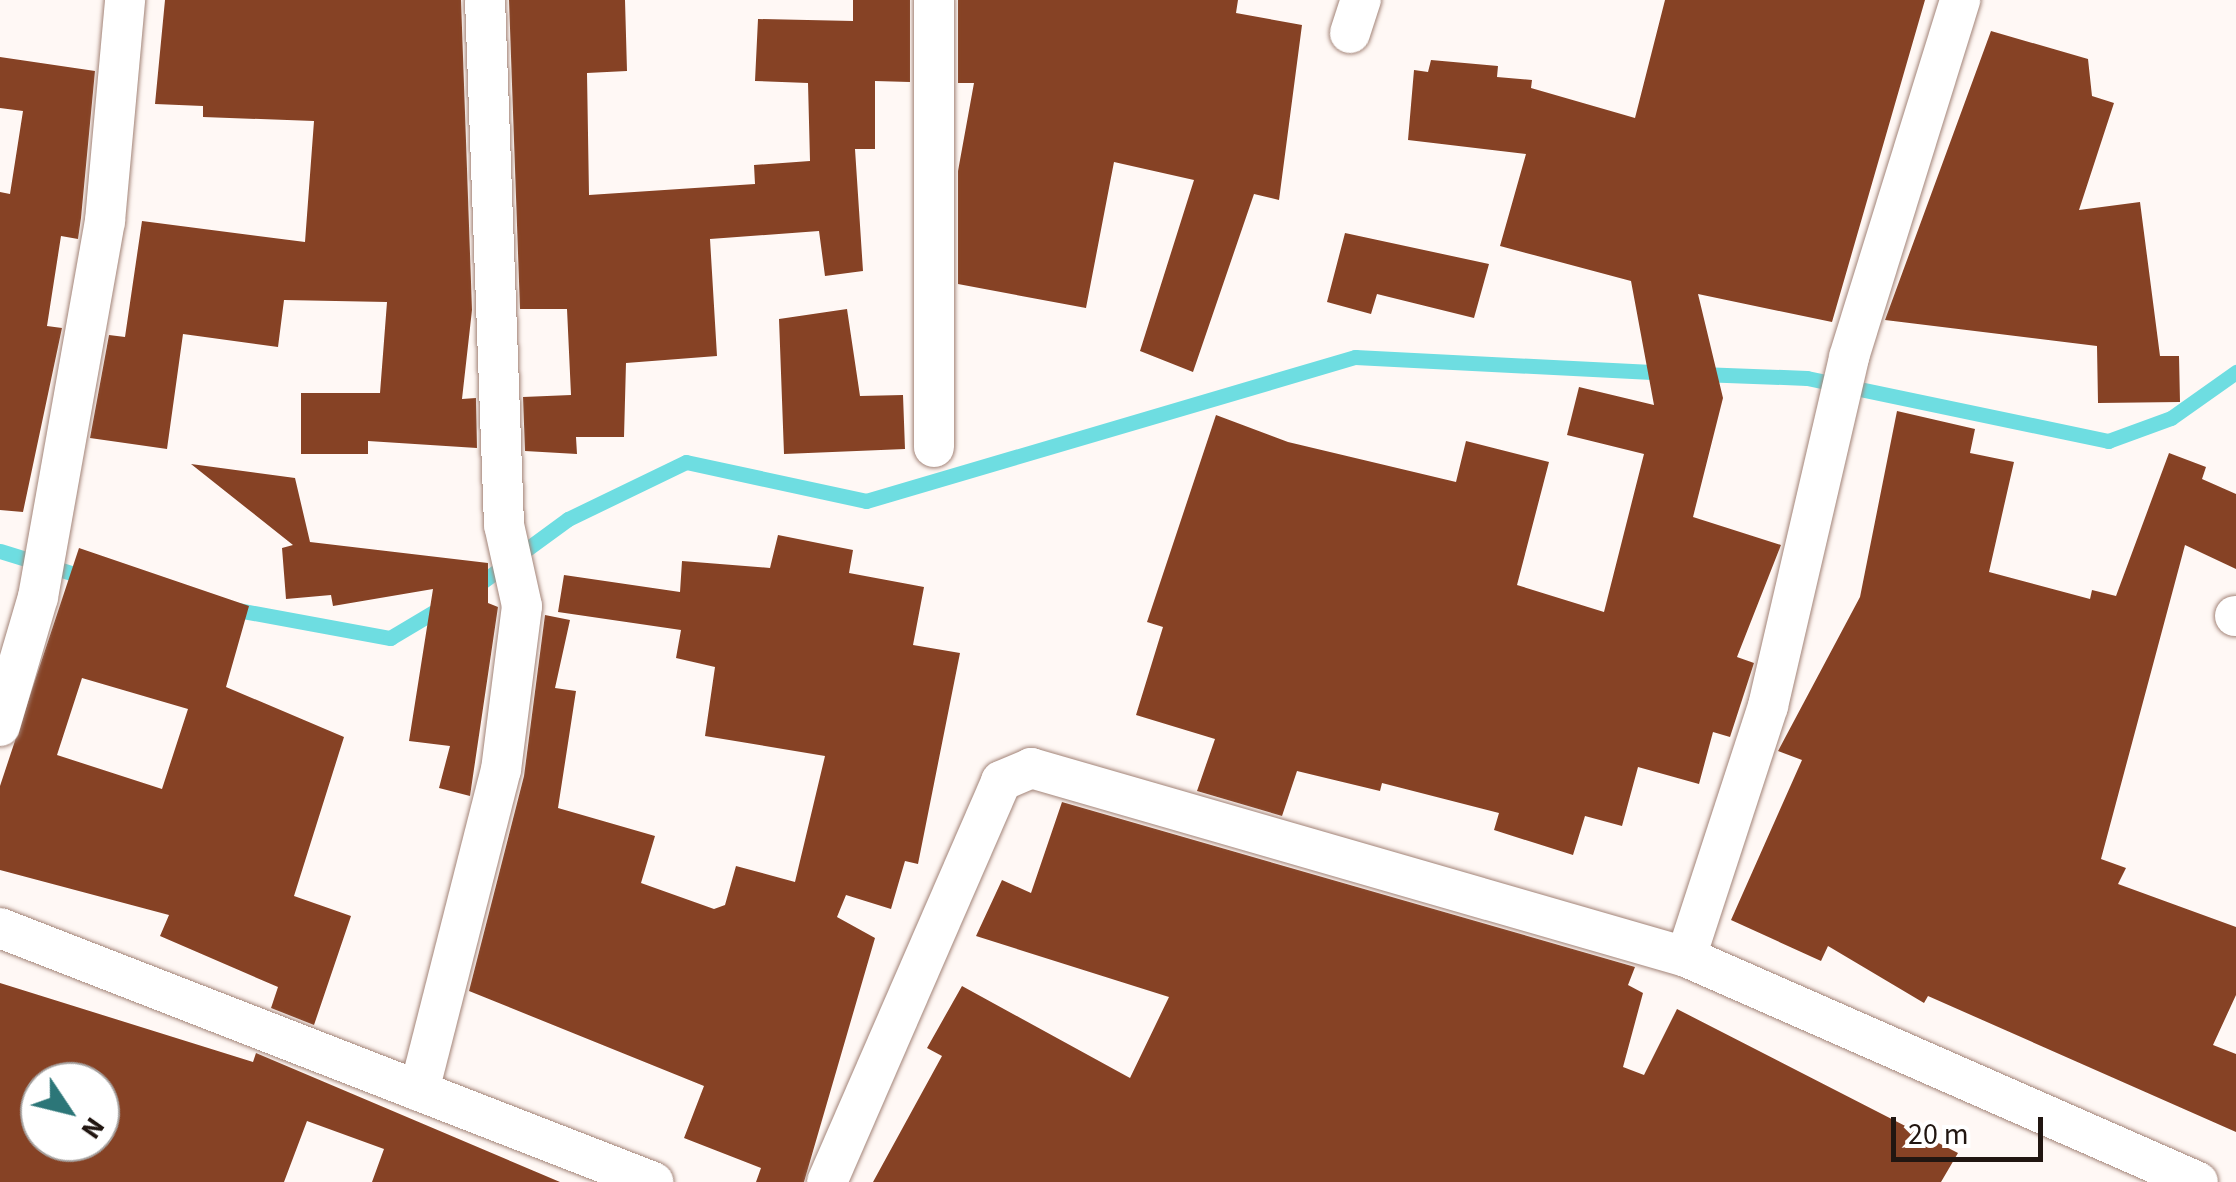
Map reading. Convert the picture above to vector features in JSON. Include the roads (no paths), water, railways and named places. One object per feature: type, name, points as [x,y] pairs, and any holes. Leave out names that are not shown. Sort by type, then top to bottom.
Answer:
[{"type":"street","points":[[0,726],[38,597],[48,518],[105,221],[125,0]]},
{"type":"street","points":[[419,1091],[501,770],[522,606],[504,525],[485,0]]},
{"type":"street","points":[[934,0],[934,447]]},
{"type":"street","points":[[1686,957],[1768,706],[1829,456],[1848,357],[1960,0]]},
{"type":"street","points":[[827,1182],[1001,781],[1031,768],[1686,957],[2198,1182]]},
{"type":"street","points":[[0,928],[653,1182]]},
{"type":"waterway","points":[[471,590],[568,519],[686,462],[866,501],[1355,357],[1667,373]]},
{"type":"waterway","points":[[1700,374],[1807,378],[2108,441],[2171,418],[2236,372]]},
{"type":"waterway","points":[[0,551],[87,578]]},
{"type":"waterway","points":[[232,609],[390,638],[447,604]]}]
